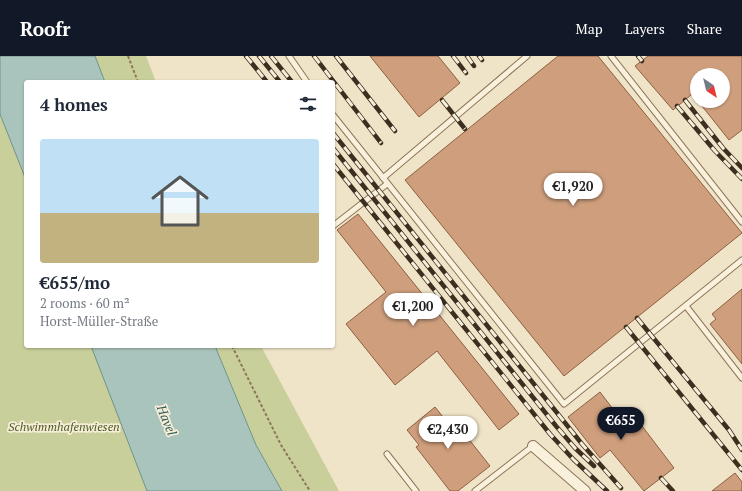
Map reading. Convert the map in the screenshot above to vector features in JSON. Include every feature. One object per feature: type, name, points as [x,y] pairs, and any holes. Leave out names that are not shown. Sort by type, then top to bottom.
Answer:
[{"type":"street","points":[[533,446],[585,491]]},
{"type":"lane","points":[[289,56],[306,80]]},
{"type":"lane","points":[[383,178],[527,56]]},
{"type":"lane","points":[[611,56],[742,222]]},
{"type":"lane","points":[[335,118],[564,404],[742,260]]},
{"type":"lane","points":[[335,224],[387,184]]},
{"type":"lane","points":[[686,306],[742,378]]},
{"type":"lane","points":[[475,491],[533,446]]},
{"type":"lane","points":[[387,454],[416,491]]},
{"type":"path","points":[[128,56],[137,80]]},
{"type":"path","points":[[233,348],[281,445],[310,491]]},
{"type":"green space","points":[[95,56],[146,56],[155,80],[104,80]]},
{"type":"green space","name":"Schwimmhafenwiesen","points":[[0,88],[24,153],[24,348],[102,348],[159,491],[0,491]]},
{"type":"green space","points":[[216,348],[262,348],[339,491],[282,491],[256,445]]},
{"type":"water","points":[[0,56],[95,56],[104,80],[24,80],[24,175],[0,114]]},
{"type":"water","name":"Havel","points":[[92,348],[216,348],[256,445],[282,491],[147,491]]},
{"type":"building","points":[[370,56],[438,56],[460,83],[419,117]]},
{"type":"building","points":[[558,56],[598,56],[742,233],[564,376],[405,180]]},
{"type":"building","points":[[648,56],[742,56],[742,130],[729,140],[704,108],[730,108],[730,68],[690,68],[690,96],[673,110],[635,66]]},
{"type":"building","points":[[358,214],[519,414],[499,430],[437,351],[395,385],[346,324],[386,292],[337,230]]},
{"type":"building","points":[[742,289],[742,364],[710,324],[716,319],[712,314]]},
{"type":"building","points":[[600,392],[629,430],[639,422],[674,468],[644,491],[610,450],[600,458],[568,417]]},
{"type":"building","points":[[435,407],[447,422],[452,418],[490,466],[458,491],[450,491],[416,447],[419,445],[407,430]]},
{"type":"building","points":[[735,473],[742,482],[742,491],[712,491]]},
{"type":"railway","points":[[246,56],[265,80]]},
{"type":"railway","points":[[259,56],[278,80]]},
{"type":"railway","points":[[271,56],[290,80]]},
{"type":"railway","points":[[314,56],[332,80]]},
{"type":"railway","points":[[336,56],[395,131]]},
{"type":"railway","points":[[453,56],[466,73]]},
{"type":"railway","points":[[467,56],[474,66]]},
{"type":"railway","points":[[479,56],[482,60]]},
{"type":"railway","points":[[638,56],[642,61]]},
{"type":"railway","points":[[335,83],[381,143]]},
{"type":"railway","points":[[442,100],[465,129]]},
{"type":"railway","points":[[685,100],[723,148],[742,168]]},
{"type":"railway","points":[[677,106],[715,151],[742,179]]},
{"type":"railway","points":[[335,135],[582,444],[621,488]]},
{"type":"railway","points":[[335,150],[556,426],[575,448],[594,466]]},
{"type":"railway","points":[[335,166],[550,434],[573,459],[607,491]]},
{"type":"railway","points":[[637,318],[729,430],[742,450]]},
{"type":"railway","points":[[626,327],[742,470]]},
{"type":"railway","points":[[661,478],[673,491]]}]
